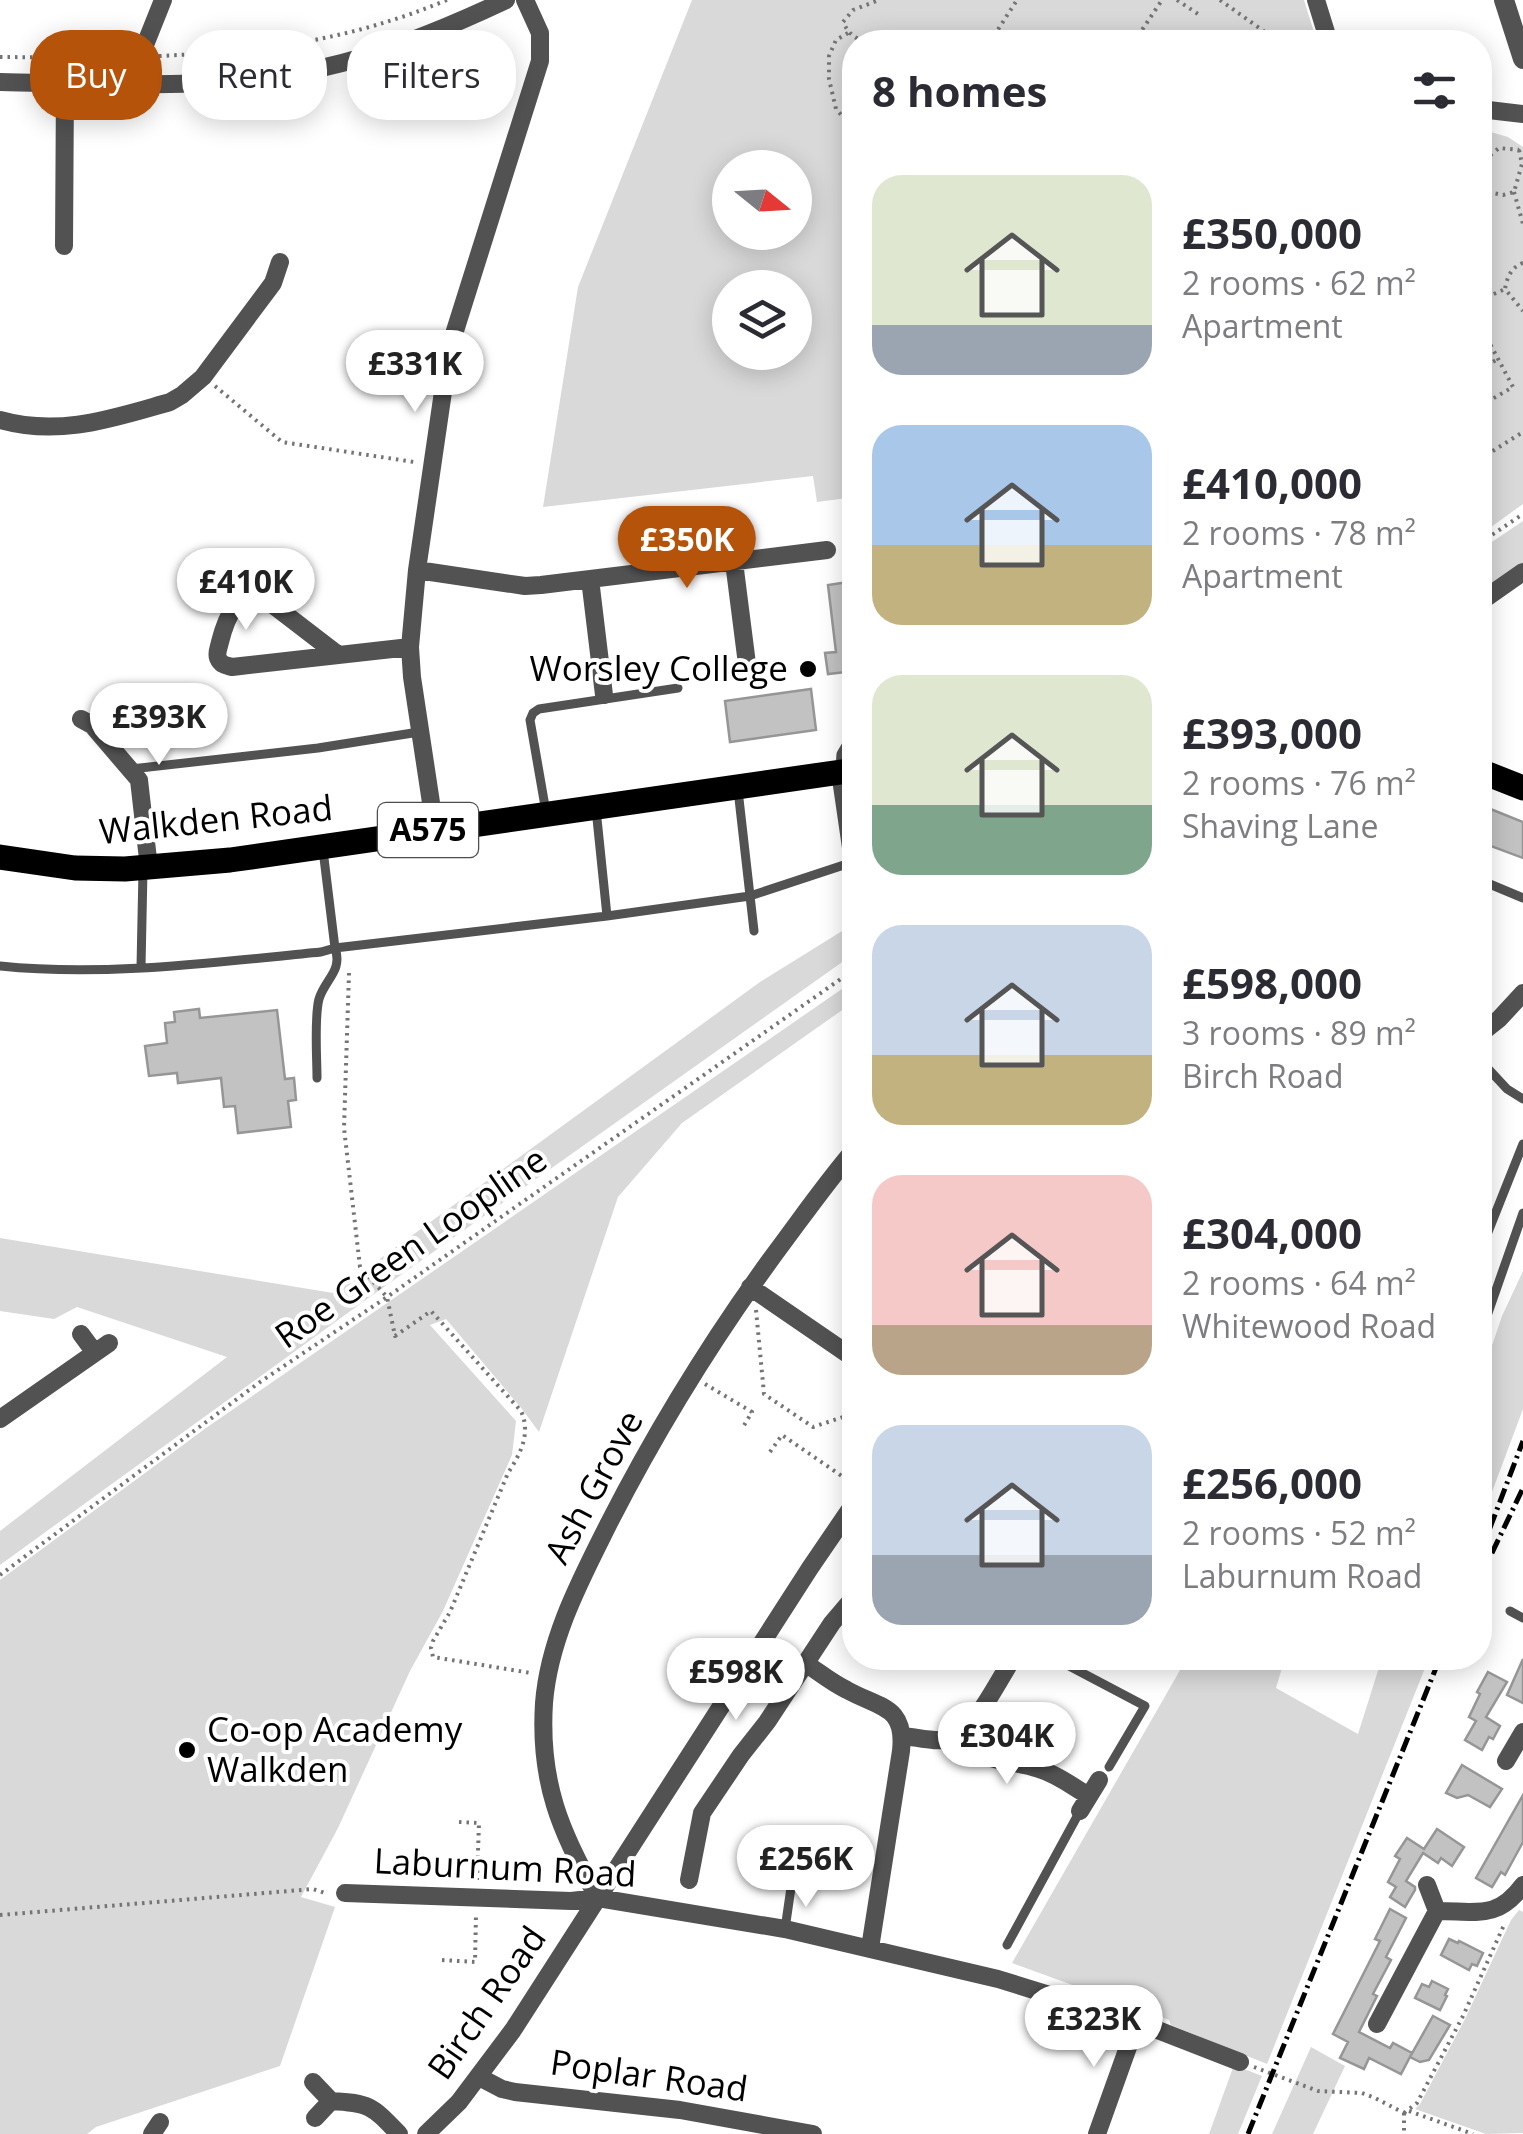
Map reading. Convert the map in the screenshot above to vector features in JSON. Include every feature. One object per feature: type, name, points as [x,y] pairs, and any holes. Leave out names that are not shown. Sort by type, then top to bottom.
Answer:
[{"type":"main road","name":"Walkden Road","points":[[0,857],[75,868],[146,868],[323,847],[842,772]]},
{"type":"main road","points":[[1492,777],[1523,788]]},
{"type":"street","points":[[151,30],[163,0]]},
{"type":"street","points":[[162,83],[251,78],[340,63],[427,35],[506,0]]},
{"type":"street","points":[[435,829],[418,732],[410,647],[417,570],[454,334],[540,61],[540,34],[525,0]]},
{"type":"street","points":[[1316,0],[1325,30]]},
{"type":"street","points":[[1504,0],[1522,49]]},
{"type":"street","points":[[0,82],[30,82]]},
{"type":"street","points":[[1492,110],[1523,114]]},
{"type":"street","points":[[64,246],[65,120]]},
{"type":"street","points":[[0,420],[22,425],[80,426],[170,402],[203,377],[273,284],[280,262]]},
{"type":"street","points":[[417,570],[524,586],[827,550]]},
{"type":"street","points":[[734,562],[747,664]]},
{"type":"street","points":[[1492,594],[1523,572]]},
{"type":"street","points":[[590,579],[604,695]]},
{"type":"street","points":[[337,654],[268,601],[256,597],[240,602],[230,611],[218,658],[232,667],[410,647]]},
{"type":"street","points":[[81,719],[92,725],[139,780],[146,868]]},
{"type":"street","points":[[1492,1025],[1523,993]]},
{"type":"street","name":"Ash Grove","points":[[598,1898],[561,1828],[545,1754],[548,1675],[565,1617],[583,1574],[651,1444],[692,1376],[842,1165]]},
{"type":"street","points":[[752,1289],[842,1350]]},
{"type":"street","points":[[0,1418],[102,1348],[81,1334]]},
{"type":"street","name":"Birch Road","points":[[426,2134],[460,2102],[479,2077],[842,1521]]},
{"type":"street","points":[[689,1880],[685,1853],[702,1813],[842,1611]]},
{"type":"street","points":[[805,1663],[848,1691],[886,1709],[897,1719],[903,1736],[870,1948]]},
{"type":"street","points":[[903,1736],[947,1740],[960,1736],[1004,1670]]},
{"type":"street","points":[[1506,1760],[1518,1727]]},
{"type":"street","points":[[960,1736],[993,1761],[1042,1770],[1094,1789]]},
{"type":"street","points":[[1377,2024],[1437,1911],[1427,1885]]},
{"type":"street","points":[[1437,1911],[1498,1910],[1523,1885]]},
{"type":"street","name":"Laburnum Road","points":[[345,1893],[571,1901],[598,1898],[785,1930],[998,1979],[1137,2022],[1240,2062]]},
{"type":"street","points":[[1388,2004],[1407,2014]]},
{"type":"street","points":[[1097,2134],[1137,2022]]},
{"type":"street","name":"Poplar Road","points":[[479,2077],[515,2092],[664,2108],[812,2134]]},
{"type":"street","points":[[313,2082],[331,2102],[370,2106],[400,2134]]},
{"type":"street","points":[[315,2118],[331,2102]]},
{"type":"lane","points":[[546,814],[530,720],[533,713],[678,688]]},
{"type":"lane","points":[[131,769],[318,748],[418,732]]},
{"type":"lane","points":[[738,787],[754,931]]},
{"type":"lane","points":[[596,807],[606,916]]},
{"type":"lane","points":[[316,1078],[318,1002],[337,966],[338,956],[323,847]]},
{"type":"lane","points":[[141,967],[146,868]]},
{"type":"lane","points":[[0,966],[141,967],[321,952],[750,896],[842,871]]},
{"type":"lane","points":[[1492,885],[1523,898]]},
{"type":"lane","points":[[1492,1073],[1523,1099]]},
{"type":"lane","points":[[1492,1222],[1523,1144]]},
{"type":"lane","points":[[1492,1301],[1523,1213]]},
{"type":"lane","points":[[1510,1611],[1523,1618]]},
{"type":"lane","points":[[1008,1945],[1144,1706],[1076,1670]]},
{"type":"lane","points":[[785,1930],[795,1860],[790,1847]]},
{"type":"path","points":[[162,56],[283,47],[398,20],[447,0]]},
{"type":"path","points":[[847,30],[843,22],[853,10],[880,0]]},
{"type":"path","points":[[998,30],[1018,0]]},
{"type":"path","points":[[1142,30],[1162,0]]},
{"type":"path","points":[[1177,0],[1198,14]]},
{"type":"path","points":[[1220,0],[1262,30]]},
{"type":"path","points":[[842,36],[836,40],[829,56],[829,79],[836,110],[842,117]]},
{"type":"path","points":[[0,57],[30,57]]},
{"type":"path","points":[[1494,152],[1499,148],[1521,149],[1522,164],[1514,192],[1523,224]]},
{"type":"path","points":[[1492,193],[1514,192]]},
{"type":"path","points":[[1523,263],[1508,277],[1506,290],[1523,311]]},
{"type":"path","points":[[1492,295],[1506,290]]},
{"type":"path","points":[[1492,348],[1513,387],[1492,399]]},
{"type":"path","points":[[1492,362],[1498,359]]},
{"type":"path","points":[[203,377],[282,442],[432,465]]},
{"type":"path","points":[[1492,451],[1523,432]]},
{"type":"path","points":[[1492,535],[1523,514]]},
{"type":"path","points":[[335,948],[347,952],[349,974],[344,1128],[360,1268],[387,1297],[395,1336],[430,1311],[525,1420],[524,1443],[508,1472],[450,1612],[432,1640],[431,1654],[548,1675]]},
{"type":"path","name":"Roe Green Loopline","points":[[0,1575],[260,1382],[842,978]]},
{"type":"path","points":[[752,1289],[764,1394],[812,1427],[842,1417]]},
{"type":"path","points":[[692,1376],[752,1412],[743,1428]]},
{"type":"path","points":[[770,1452],[782,1436],[842,1476]]},
{"type":"path","points":[[442,1960],[475,1962],[479,1823],[460,1822]]},
{"type":"path","points":[[0,1915],[313,1889],[340,1898],[345,1893]]},
{"type":"path","points":[[1404,2134],[1406,2112],[1417,2103],[1463,2016],[1508,1917],[1505,1904]]},
{"type":"path","points":[[1240,2062],[1318,2091],[1376,2098],[1473,2134]]},
{"type":"shaded area","points":[[692,0],[1304,0],[1313,30],[842,30],[842,499],[817,502],[813,476],[543,507],[578,287]]},
{"type":"shaded area","points":[[1492,132],[1523,147],[1523,504],[1492,526]]},
{"type":"shaded area","points":[[1523,521],[1523,565],[1492,586],[1492,542]]},
{"type":"shaded area","points":[[842,931],[842,962],[0,1565],[0,1531],[227,1357],[77,1307],[54,1319],[0,1311],[0,1238],[333,1293],[760,982]]},
{"type":"shaded area","name":"Co-op Academy Walkden","points":[[842,989],[842,1010],[682,1123],[618,1197],[539,1432],[446,1319],[430,1325],[516,1421],[512,1455],[443,1611],[301,1897],[335,1907],[280,2066],[96,2127],[87,2134],[0,2134],[0,1580],[206,1428]]},
{"type":"shaded area","points":[[1523,1271],[1523,1409],[1492,1492],[1492,1346]]},
{"type":"shaded area","points":[[1180,1670],[1281,1670],[1276,1688],[1358,1734],[1378,1670],[1424,1670],[1267,2064],[1171,2025],[1169,2020],[1012,1963]]},
{"type":"shaded area","points":[[1519,1910],[1523,1912],[1523,2133],[1486,2134],[1415,2109]]},
{"type":"shaded area","points":[[1311,2047],[1345,2066],[1313,2134],[1272,2134]]},
{"type":"shaded area","points":[[1234,2065],[1262,2076],[1238,2134],[1209,2134]]},
{"type":"building","points":[[842,583],[842,672],[828,674],[825,653],[836,652],[828,585]]},
{"type":"building","points":[[811,689],[816,730],[730,742],[725,701]]},
{"type":"building","points":[[1492,810],[1523,822],[1523,858],[1492,846]]},
{"type":"building","points":[[199,1009],[200,1018],[277,1010],[285,1079],[294,1078],[296,1100],[288,1101],[291,1127],[238,1133],[235,1106],[224,1107],[221,1078],[178,1083],[177,1073],[149,1076],[145,1046],[167,1043],[165,1023],[175,1022],[174,1012]]},
{"type":"building","points":[[1523,1659],[1523,1703],[1507,1695]]},
{"type":"building","points":[[1488,1672],[1507,1682],[1486,1717],[1500,1726],[1482,1750],[1465,1740],[1476,1721],[1469,1717]]},
{"type":"building","points":[[1462,1765],[1502,1789],[1490,1807],[1468,1795],[1457,1798],[1446,1793]]},
{"type":"building","points":[[1523,1795],[1523,1842],[1505,1875],[1501,1872],[1492,1887],[1476,1878]]},
{"type":"building","points":[[1437,1829],[1464,1847],[1452,1866],[1423,1853],[1406,1881],[1415,1890],[1405,1907],[1390,1897],[1396,1887],[1388,1882],[1400,1859],[1395,1856],[1407,1838],[1424,1849]]},
{"type":"building","points":[[1390,1909],[1406,1918],[1386,1957],[1391,1960],[1359,2032],[1390,2048],[1393,2043],[1412,2053],[1401,2074],[1369,2058],[1364,2069],[1340,2058],[1348,2042],[1333,2034],[1380,1941],[1375,1939]]},
{"type":"building","points":[[1449,1939],[1483,1953],[1477,1966],[1472,1964],[1469,1970],[1441,1955]]},
{"type":"building","points":[[1432,1981],[1448,1989],[1440,2010],[1415,1998],[1422,1984],[1429,1987]]},
{"type":"building","points":[[1433,2016],[1450,2025],[1429,2060],[1420,2062],[1410,2057]]},
{"type":"railway","points":[[1492,1522],[1523,1441]]},
{"type":"railway","points":[[1492,1553],[1523,1488]]},
{"type":"railway","points":[[1248,2134],[1435,1670]]},
{"type":"place","name":"Worsley College","points":[[808,669]]},
{"type":"place","name":"Co-op Academy Walkden","points":[[187,1750]]}]
